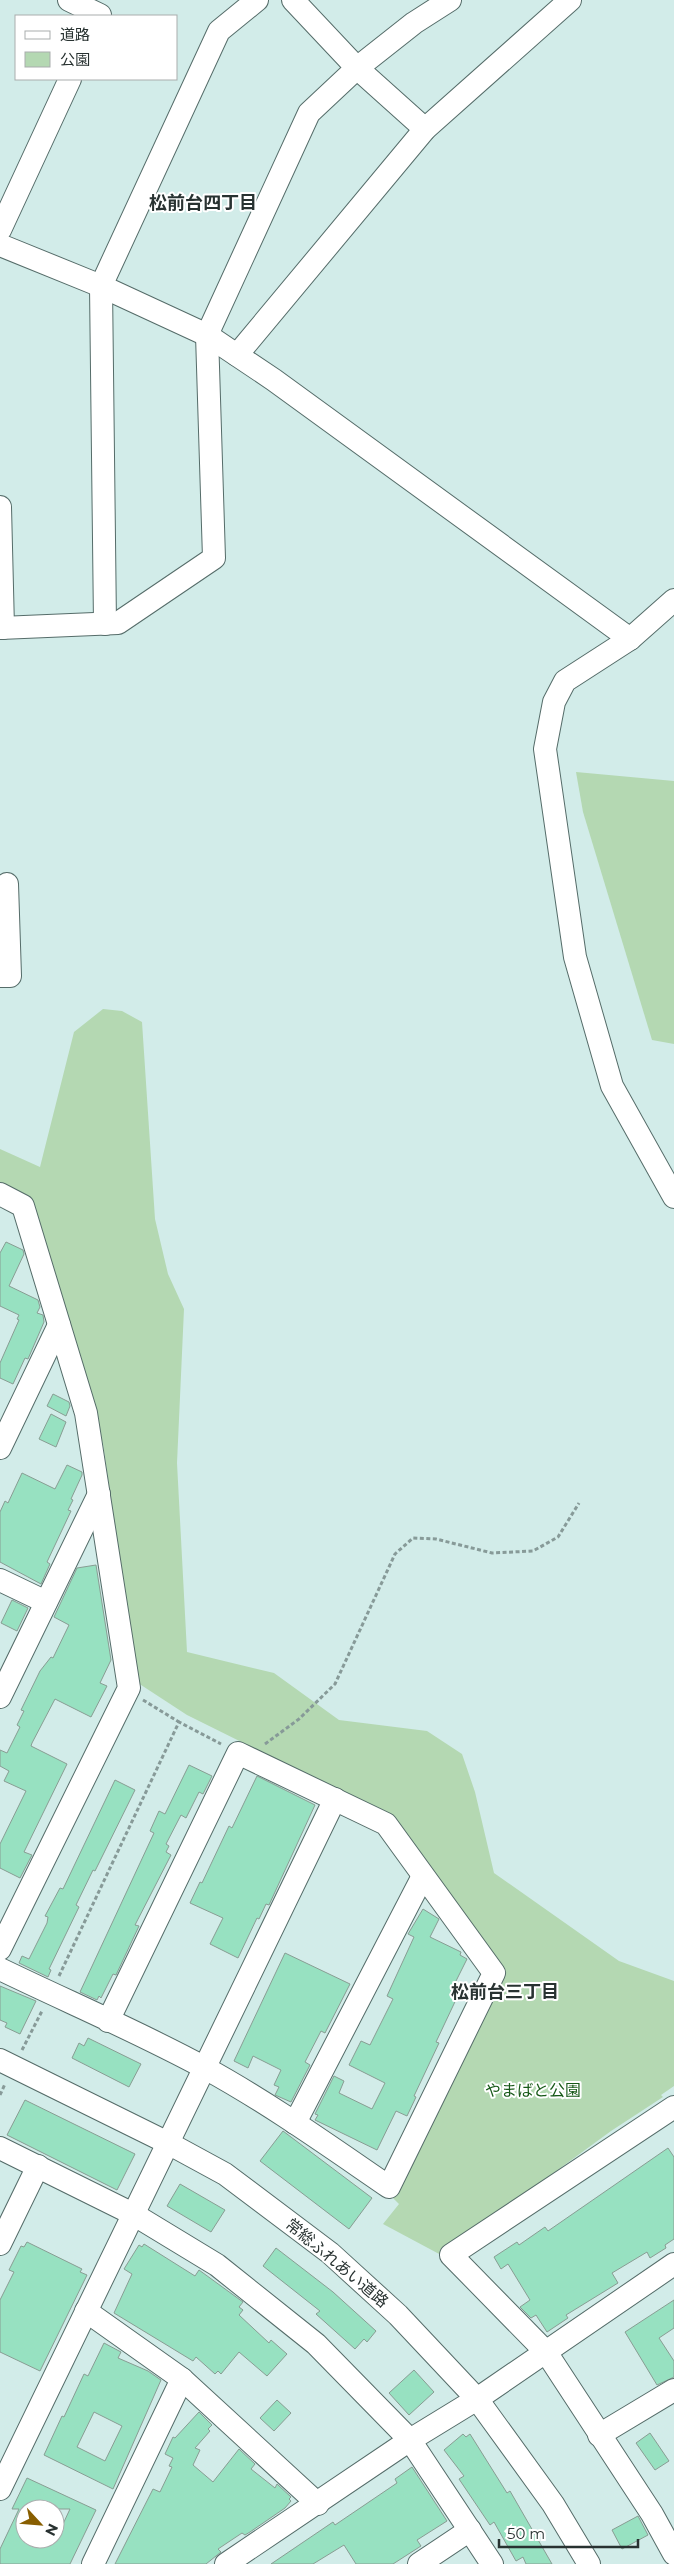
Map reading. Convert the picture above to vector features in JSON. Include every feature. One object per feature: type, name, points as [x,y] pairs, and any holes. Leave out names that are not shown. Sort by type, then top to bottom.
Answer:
[{"type":"street","points":[[69,0],[103,10]]},
{"type":"street","points":[[105,624],[101,286],[219,32],[257,0]]},
{"type":"street","points":[[293,0],[358,68],[425,129]]},
{"type":"street","points":[[0,507],[1,628],[118,623],[214,558],[207,335],[309,113],[358,68],[414,23],[450,0]]},
{"type":"street","points":[[237,355],[425,129],[570,0]]},
{"type":"street","points":[[0,230],[70,80]]},
{"type":"street","points":[[0,245],[101,286],[207,335],[630,639]]},
{"type":"street","points":[[674,600],[630,639],[565,681],[554,702],[545,749],[575,957],[612,1086],[674,1197]]},
{"type":"street","points":[[0,976],[10,976],[7,884]]},
{"type":"street","points":[[0,1194],[23,1206],[86,1413],[129,1688],[0,1949]]},
{"type":"street","points":[[0,1448],[59,1325]]},
{"type":"street","points":[[0,1698],[99,1494]]},
{"type":"street","points":[[0,1580],[46,1602]]},
{"type":"street","points":[[0,1969],[204,2068],[295,2123],[389,2187],[494,1973],[386,1824],[242,1755],[108,2021]]},
{"type":"street","points":[[0,2489],[335,1799]]},
{"type":"street","points":[[295,2123],[423,1876]]},
{"type":"street","name":"常総ふれあい道路","points":[[7,2063],[168,2143],[224,2174],[330,2253],[398,2315],[477,2400],[552,2504],[589,2564]]},
{"type":"street","points":[[671,2540],[599,2435],[546,2352],[452,2255],[674,2107]]},
{"type":"street","points":[[0,2148],[133,2214],[217,2265],[316,2344],[410,2440],[492,2564]]},
{"type":"street","points":[[0,2244],[38,2166]]},
{"type":"street","points":[[226,2564],[318,2504],[410,2440],[477,2400],[674,2264]]},
{"type":"street","points":[[86,2311],[182,2379],[318,2504]]},
{"type":"street","points":[[93,2564],[182,2379]]},
{"type":"street","points":[[599,2435],[674,2390]]},
{"type":"street","points":[[419,2564],[470,2530]]},
{"type":"path","points":[[129,1688],[135,1695],[179,1722],[242,1755],[299,1719],[335,1684],[395,1554],[414,1538],[436,1538],[492,1553],[533,1551],[558,1537],[578,1503]]},
{"type":"path","points":[[0,2095],[7,2063],[50,1994],[179,1722]]},
{"type":"green space","points":[[576,772],[674,781],[674,1044],[652,1040],[583,812]]},
{"type":"green space","name":"やまばと公園","points":[[103,1009],[122,1011],[142,1022],[155,1219],[168,1274],[184,1309],[177,1463],[187,1652],[274,1673],[339,1720],[427,1731],[462,1754],[475,1792],[494,1873],[619,1961],[674,1981],[674,2086],[661,2095],[663,2097],[611,2131],[441,2255],[383,2224],[399,2204],[392,2197],[496,1994],[390,1816],[187,1715],[138,1683],[103,1444],[29,1197],[0,1182],[0,1149],[40,1167],[74,1032]]},
{"type":"building","points":[[6,1242],[23,1250],[24,1254],[9,1286],[38,1300],[40,1307],[37,1313],[43,1315],[44,1322],[28,1359],[25,1358],[13,1384],[0,1378],[0,1363],[19,1320],[17,1319],[19,1315],[0,1306],[0,1253]]},
{"type":"building","points":[[53,1394],[69,1402],[70,1406],[66,1416],[47,1406]]},
{"type":"building","points":[[51,1414],[66,1422],[56,1447],[39,1439]]},
{"type":"building","points":[[67,1465],[82,1472],[82,1475],[71,1499],[73,1500],[68,1510],[71,1511],[47,1562],[50,1564],[41,1584],[0,1562],[0,1512],[5,1501],[8,1503],[22,1473],[55,1489]]},
{"type":"building","points":[[96,1565],[111,1660],[100,1683],[107,1686],[91,1717],[55,1699],[32,1743],[31,1746],[67,1764],[24,1852],[32,1855],[20,1878],[0,1868],[0,1844],[26,1791],[4,1781],[9,1771],[0,1766],[0,1750],[7,1753],[20,1727],[17,1725],[24,1711],[21,1710],[40,1671],[51,1657],[53,1658],[69,1625],[54,1617],[77,1568]]},
{"type":"building","points":[[12,1600],[28,1608],[17,1631],[1,1623]]},
{"type":"building","points":[[189,1765],[212,1776],[203,1794],[199,1792],[186,1818],[181,1815],[166,1844],[169,1846],[166,1852],[171,1855],[135,1925],[139,1926],[116,1975],[113,1974],[101,1998],[99,1996],[97,2000],[80,1992],[154,1833],[150,1831],[159,1811],[165,1814]]},
{"type":"building","points":[[257,1776],[315,1805],[269,1905],[266,1904],[259,1919],[257,1918],[238,1958],[210,1944],[223,1918],[190,1903],[200,1882],[202,1883],[229,1826],[232,1828]]},
{"type":"building","points":[[115,1780],[135,1790],[76,1905],[79,1907],[49,1969],[51,1970],[48,1977],[19,1963],[22,1956],[29,1959],[47,1923],[48,1917],[45,1916],[60,1888],[63,1889]]},
{"type":"building","points":[[423,1909],[439,1919],[430,1937],[461,1952],[460,1955],[467,1959],[454,1985],[461,1989],[436,2042],[439,2043],[414,2096],[416,2097],[407,2116],[396,2111],[377,2150],[315,2120],[318,2115],[315,2114],[334,2076],[344,2081],[339,2093],[372,2109],[385,2083],[349,2065],[361,2041],[370,2045],[393,1999],[387,1996],[414,1937],[408,1934]]},
{"type":"building","points":[[285,1953],[350,1984],[325,2033],[321,2031],[305,2062],[310,2065],[291,2102],[275,2095],[279,2087],[274,2085],[281,2070],[253,2056],[248,2068],[234,2061]]},
{"type":"building","points":[[0,1986],[36,2001],[20,2034],[5,2027],[7,2023],[0,2020]]},
{"type":"building","points":[[88,2038],[141,2064],[129,2087],[72,2058],[79,2043],[84,2046]]},
{"type":"building","points":[[25,2100],[135,2154],[117,2190],[7,2135]]},
{"type":"building","points":[[283,2131],[372,2198],[349,2229],[260,2161]]},
{"type":"building","points":[[668,2148],[674,2157],[674,2239],[665,2245],[666,2248],[650,2258],[647,2252],[612,2273],[618,2283],[566,2315],[568,2318],[547,2332],[536,2315],[531,2318],[520,2307],[530,2300],[508,2264],[501,2269],[494,2257],[517,2242],[519,2245],[545,2227],[548,2231]]},
{"type":"building","points":[[180,2184],[225,2210],[211,2232],[167,2206]]},
{"type":"building","points":[[27,2242],[82,2269],[80,2272],[87,2275],[40,2371],[0,2352],[0,2300],[14,2272],[9,2270],[21,2246],[24,2247]]},
{"type":"building","points":[[144,2244],[195,2276],[199,2270],[243,2302],[239,2307],[243,2310],[239,2315],[269,2343],[271,2340],[287,2354],[267,2376],[239,2352],[221,2374],[218,2371],[215,2374],[196,2357],[193,2361],[114,2313],[132,2274],[124,2269],[139,2245],[142,2247]]},
{"type":"building","points":[[276,2248],[333,2292],[376,2331],[367,2342],[364,2339],[355,2349],[316,2314],[320,2311],[263,2266]]},
{"type":"building","points":[[674,2300],[674,2328],[659,2338],[674,2361],[674,2377],[657,2385],[625,2332]]},
{"type":"building","points":[[104,2343],[121,2352],[118,2358],[148,2371],[161,2380],[113,2489],[44,2455],[84,2374],[88,2376]],"holes":[[[94,2412],[122,2426],[105,2461],[77,2447]]]},
{"type":"building","points":[[414,2370],[434,2392],[409,2415],[389,2393]]},
{"type":"building","points":[[277,2400],[291,2413],[274,2431],[260,2418]]},
{"type":"building","points":[[199,2412],[212,2425],[208,2429],[210,2431],[195,2448],[200,2450],[193,2465],[213,2482],[239,2449],[255,2464],[251,2469],[275,2488],[277,2484],[291,2497],[289,2499],[291,2501],[285,2508],[250,2532],[245,2535],[242,2533],[218,2549],[221,2552],[206,2564],[115,2564],[153,2489],[160,2492],[172,2467],[169,2466],[173,2458],[165,2454],[173,2437],[175,2438]]},
{"type":"building","points":[[650,2433],[669,2461],[655,2470],[636,2443]]},
{"type":"building","points":[[463,2434],[466,2437],[470,2434],[507,2493],[510,2491],[552,2564],[526,2564],[523,2557],[516,2561],[494,2522],[490,2525],[459,2479],[464,2476],[444,2450]]},
{"type":"building","points":[[412,2467],[447,2521],[417,2540],[421,2546],[393,2564],[356,2564],[344,2545],[313,2564],[271,2564],[333,2522],[335,2525],[397,2483],[395,2479]]},
{"type":"building","points":[[27,2478],[96,2510],[70,2564],[0,2564],[0,2549],[15,2517],[15,2549],[65,2549],[65,2520],[70,2509],[65,2509],[65,2499],[17,2499]]},
{"type":"building","points":[[638,2516],[648,2535],[622,2549],[612,2530]]},
{"type":"district","name":"松前台四丁目","points":[[203,203]]},
{"type":"district","name":"松前台三丁目","points":[[505,1992]]}]
